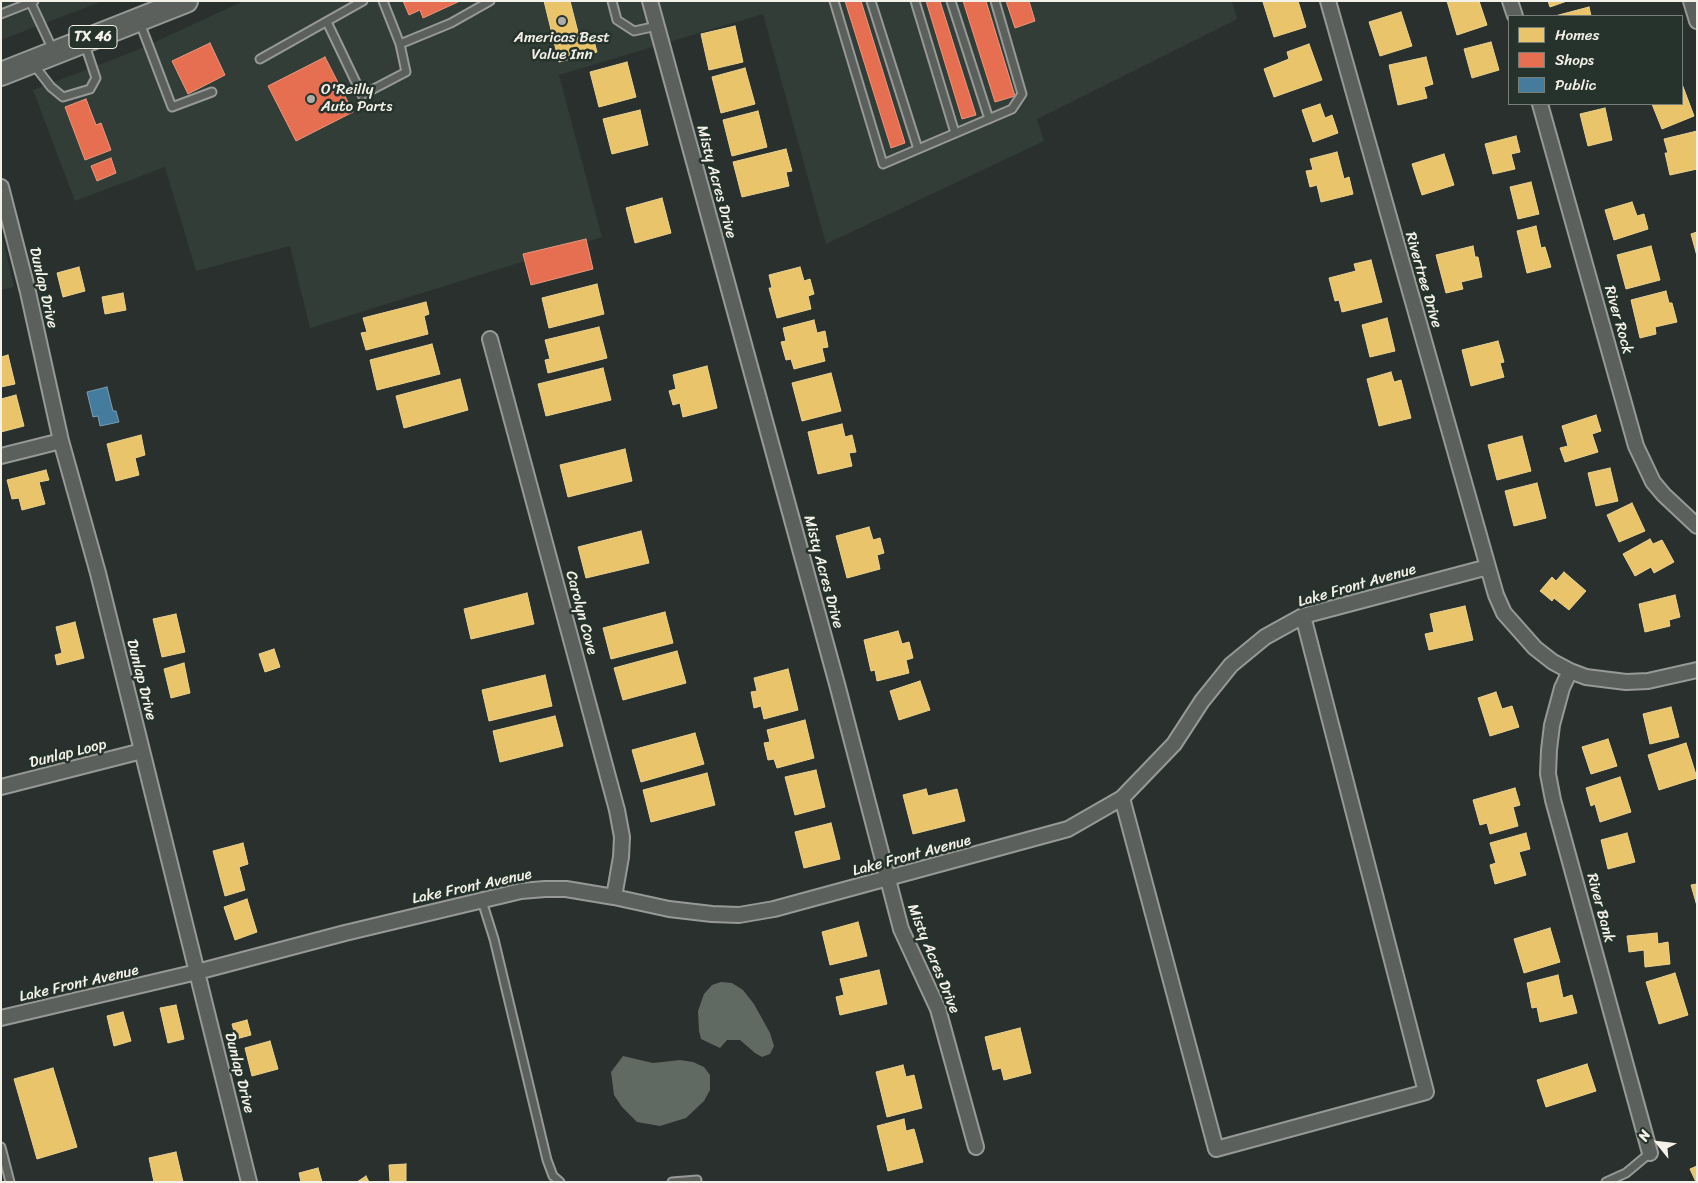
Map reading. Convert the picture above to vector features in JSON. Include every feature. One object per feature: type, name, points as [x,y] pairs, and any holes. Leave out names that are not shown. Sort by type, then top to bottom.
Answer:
[{"type":"main road","name":"TX 46","points":[[1,74],[186,1]]},
{"type":"street","name":"Misty Acres Drive","points":[[650,1],[837,684],[887,880],[901,929],[938,1009],[976,1147]]},
{"type":"street","name":"Rivertree Drive","points":[[1328,1],[1488,567]]},
{"type":"street","points":[[1510,1],[1515,15]]},
{"type":"street","points":[[1691,1],[1697,20]]},
{"type":"street","name":"River Rock","points":[[1540,105],[1636,446],[1653,482],[1697,526]]},
{"type":"street","name":"Dunlap Drive","points":[[1,187],[28,292],[61,441],[98,574],[249,1182]]},
{"type":"street","name":"Carolyn Cove","points":[[490,340],[617,810],[622,837],[621,857],[614,897]]},
{"type":"street","points":[[1,456],[61,441]]},
{"type":"street","name":"Lake Front Avenue","points":[[1,1018],[197,972],[365,928],[521,891],[545,888],[566,889],[668,909],[739,915],[774,909],[887,880],[1068,829],[1122,798],[1174,744],[1202,701],[1231,665],[1265,637],[1303,616],[1488,567]]},
{"type":"street","points":[[1488,567],[1504,614],[1535,648],[1553,662],[1570,671],[1606,681],[1626,682],[1648,681],[1697,670]]},
{"type":"street","points":[[1122,798],[1216,1149],[1426,1092],[1303,616]]},
{"type":"street","name":"River Bank","points":[[1570,671],[1562,688],[1552,726],[1548,774],[1553,800],[1650,1153]]},
{"type":"street","name":"Dunlap Loop","points":[[1,787],[142,751]]},
{"type":"lane","points":[[260,59],[363,1]]},
{"type":"lane","points":[[327,22],[362,96],[406,72],[400,44],[383,1]]},
{"type":"lane","points":[[400,44],[450,23],[490,1]]},
{"type":"lane","points":[[612,1],[617,20],[634,31],[657,26]]},
{"type":"lane","points":[[834,1],[883,164],[1012,109],[1022,94],[995,1]]},
{"type":"lane","points":[[871,1],[918,149]]},
{"type":"lane","points":[[915,1],[955,133]]},
{"type":"lane","points":[[951,1],[989,119]]},
{"type":"lane","points":[[1,14],[32,2],[54,54]]},
{"type":"lane","points":[[138,21],[172,107],[212,92]]},
{"type":"lane","points":[[32,62],[51,87],[63,97],[90,89],[96,78],[83,41]]},
{"type":"lane","points":[[482,901],[494,939],[547,1160],[552,1176],[560,1182]]},
{"type":"lane","points":[[1,1147],[10,1182]]},
{"type":"lane","points":[[1606,1182],[1621,1179],[1650,1153]]},
{"type":"lane","points":[[672,1182],[696,1180]]},
{"type":"shaded area","points":[[1,1],[103,1],[1,40]]},
{"type":"shaded area","points":[[244,1],[1232,1],[1237,19],[1037,119],[1044,141],[826,244],[763,14],[559,75],[602,237],[310,328],[290,246],[196,271],[165,167],[75,201],[33,90],[135,51]]},
{"type":"shaded area","points":[[1,231],[14,287],[1,290]]},
{"type":"shaded area","points":[[721,982],[732,983],[743,990],[754,1004],[770,1033],[774,1046],[770,1054],[762,1057],[740,1040],[727,1040],[720,1048],[701,1039],[698,1011],[704,994],[712,985]]},
{"type":"shaded area","points":[[623,1056],[653,1063],[680,1060],[693,1062],[704,1067],[710,1075],[710,1090],[704,1101],[686,1118],[660,1126],[637,1122],[622,1107],[614,1095],[611,1072]]},
{"type":"building: Homes","name":"Americas Best Value Inn","points":[[544,1],[570,1],[581,44],[594,41],[597,52],[559,62]]},
{"type":"building: Homes","points":[[1298,1],[1306,27],[1274,37],[1263,2]]},
{"type":"building: Homes","points":[[1447,1],[1479,1],[1487,25],[1457,35]]},
{"type":"building: Homes","points":[[1548,1],[1567,1],[1550,7]]},
{"type":"building: Homes","points":[[1589,7],[1591,15],[1559,15]]},
{"type":"building: Homes","points":[[1401,12],[1412,46],[1380,56],[1369,22]]},
{"type":"building: Homes","points":[[735,26],[743,62],[709,70],[701,34]]},
{"type":"building: Homes","points":[[1491,42],[1499,70],[1472,78],[1464,49]]},
{"type":"building: Homes","points":[[1309,44],[1322,80],[1274,97],[1264,69],[1289,59],[1287,52]]},
{"type":"building: Homes","points":[[1426,57],[1433,84],[1424,87],[1427,98],[1398,105],[1389,65]]},
{"type":"building: Homes","points":[[627,62],[636,97],[599,107],[590,72]]},
{"type":"building: Homes","points":[[745,68],[755,104],[721,113],[712,77]]},
{"type":"building: Homes","points":[[1683,87],[1694,116],[1662,129],[1652,105],[1683,105]]},
{"type":"building: Homes","points":[[1320,104],[1325,118],[1332,115],[1338,133],[1313,142],[1302,110]]},
{"type":"building: Homes","points":[[1605,108],[1612,140],[1588,146],[1580,114]]},
{"type":"building: Homes","points":[[640,110],[648,145],[612,154],[603,119]]},
{"type":"building: Homes","points":[[758,111],[767,147],[732,156],[723,120]]},
{"type":"building: Homes","points":[[1697,131],[1697,169],[1670,175],[1665,153],[1668,153],[1664,139]]},
{"type":"building: Homes","points":[[1516,136],[1520,152],[1511,154],[1515,169],[1493,174],[1485,144]]},
{"type":"building: Homes","points":[[786,149],[792,171],[786,172],[789,186],[742,197],[733,162]]},
{"type":"building: Homes","points":[[1337,152],[1344,179],[1349,177],[1353,194],[1321,202],[1317,185],[1310,187],[1306,171],[1313,170],[1310,159]]},
{"type":"building: Homes","points":[[1444,154],[1454,185],[1422,195],[1412,164]]},
{"type":"building: Homes","points":[[1531,182],[1539,214],[1518,219],[1510,187]]},
{"type":"building: Homes","points":[[662,198],[671,233],[635,243],[626,208]]},
{"type":"building: Homes","points":[[1632,202],[1637,216],[1644,214],[1648,229],[1614,240],[1605,210]]},
{"type":"building: Homes","points":[[1536,226],[1541,248],[1545,247],[1551,267],[1527,273],[1517,231]]},
{"type":"building: Homes","points":[[1697,232],[1697,256],[1691,234]]},
{"type":"building: Homes","points":[[1473,246],[1475,257],[1478,257],[1482,277],[1461,282],[1463,289],[1446,293],[1436,255]]},
{"type":"building: Homes","points":[[1651,246],[1660,280],[1626,289],[1617,255]]},
{"type":"building: Homes","points":[[1371,260],[1382,302],[1342,312],[1339,300],[1335,301],[1329,278],[1356,271],[1354,264]]},
{"type":"building: Homes","points":[[79,267],[85,291],[63,297],[57,273]]},
{"type":"building: Homes","points":[[800,267],[804,281],[810,279],[814,294],[808,296],[811,309],[777,318],[769,288],[772,288],[769,275]]},
{"type":"building: Homes","points":[[597,284],[604,314],[549,328],[542,298]]},
{"type":"building: Homes","points":[[1666,291],[1669,303],[1672,303],[1677,322],[1655,327],[1656,334],[1640,338],[1631,300]]},
{"type":"building: Homes","points":[[123,293],[126,310],[105,314],[102,297]]},
{"type":"building: Homes","points":[[426,302],[429,314],[424,316],[428,334],[366,350],[361,333],[367,332],[363,318]]},
{"type":"building: Homes","points":[[1387,318],[1395,351],[1370,357],[1362,325]]},
{"type":"building: Homes","points":[[814,320],[817,333],[825,331],[828,347],[822,348],[825,361],[794,369],[791,359],[786,360],[781,342],[786,341],[783,328]]},
{"type":"building: Homes","points":[[599,327],[607,358],[548,373],[545,360],[550,359],[545,340]]},
{"type":"building: Homes","points":[[1498,341],[1504,362],[1500,363],[1504,377],[1471,386],[1462,350]]},
{"type":"building: Homes","points":[[432,344],[440,374],[377,390],[370,360]]},
{"type":"building: Homes","points":[[8,355],[15,384],[1,387],[1,357]]},
{"type":"building: Homes","points":[[707,366],[717,408],[683,417],[680,403],[673,405],[669,391],[676,389],[673,375]]},
{"type":"building: Homes","points":[[603,368],[611,400],[546,416],[538,384]]},
{"type":"building: Homes","points":[[1391,372],[1394,382],[1401,380],[1411,418],[1379,426],[1367,379]]},
{"type":"building: Homes","points":[[831,373],[841,411],[802,421],[792,383]]},
{"type":"building: Homes","points":[[460,379],[468,410],[404,428],[396,396]]},
{"type":"building: Homes","points":[[16,395],[24,426],[1,432],[1,399]]},
{"type":"building: Homes","points":[[1596,415],[1601,431],[1592,434],[1598,452],[1565,462],[1560,448],[1568,446],[1562,426]]},
{"type":"building: Homes","points":[[842,424],[845,437],[852,435],[856,452],[849,453],[852,466],[818,474],[808,432]]},
{"type":"building: Homes","points":[[141,435],[145,455],[135,458],[139,475],[116,481],[107,444]]},
{"type":"building: Homes","points":[[1522,436],[1531,471],[1497,480],[1488,445]]},
{"type":"building: Homes","points":[[625,449],[632,481],[568,497],[560,465]]},
{"type":"building: Homes","points":[[1610,468],[1618,501],[1596,506],[1588,473]]},
{"type":"building: Homes","points":[[46,470],[49,480],[39,482],[45,504],[22,510],[19,498],[12,499],[7,480]]},
{"type":"building: Homes","points":[[1537,483],[1546,518],[1514,526],[1505,491]]},
{"type":"building: Homes","points":[[1632,503],[1645,531],[1619,542],[1607,515]]},
{"type":"building: Homes","points":[[869,527],[873,540],[880,538],[884,553],[877,555],[880,569],[847,578],[836,536]]},
{"type":"building: Homes","points":[[641,531],[649,563],[586,578],[578,547]]},
{"type":"building: Homes","points":[[1650,539],[1653,544],[1662,540],[1674,562],[1654,573],[1651,567],[1635,576],[1623,554]]},
{"type":"building: Homes","points":[[1564,572],[1586,591],[1569,610],[1554,598],[1552,601],[1540,591],[1552,577],[1556,581]]},
{"type":"building: Homes","points":[[527,593],[534,624],[471,639],[464,609]]},
{"type":"building: Homes","points":[[1675,595],[1680,617],[1669,620],[1670,626],[1645,632],[1639,604]]},
{"type":"building: Homes","points":[[1465,606],[1473,640],[1429,650],[1425,634],[1434,632],[1430,614]]},
{"type":"building: Homes","points":[[665,612],[673,643],[611,659],[603,628]]},
{"type":"building: Homes","points":[[176,614],[185,652],[162,657],[153,619]]},
{"type":"building: Homes","points":[[75,622],[84,658],[57,665],[55,655],[62,653],[56,627]]},
{"type":"building: Homes","points":[[898,631],[902,644],[909,642],[913,658],[906,660],[909,673],[877,681],[875,670],[871,671],[864,640]]},
{"type":"building: Homes","points":[[274,649],[280,667],[265,672],[259,654]]},
{"type":"building: Homes","points":[[677,651],[686,683],[623,700],[614,668]]},
{"type":"building: Homes","points":[[184,663],[190,693],[171,698],[164,669]]},
{"type":"building: Homes","points":[[788,669],[798,710],[764,719],[761,706],[754,708],[751,692],[757,691],[754,678]]},
{"type":"building: Homes","points":[[545,675],[552,706],[489,721],[482,690]]},
{"type":"building: Homes","points":[[920,681],[930,710],[899,720],[890,691]]},
{"type":"building: Homes","points":[[1496,692],[1502,709],[1512,706],[1519,727],[1490,736],[1478,698]]},
{"type":"building: Homes","points":[[1671,707],[1679,737],[1650,744],[1643,714]]},
{"type":"building: Homes","points":[[555,716],[563,746],[500,762],[493,731]]},
{"type":"building: Homes","points":[[805,720],[814,758],[777,768],[774,759],[768,760],[764,743],[770,742],[767,730]]},
{"type":"building: Homes","points":[[695,733],[704,764],[641,782],[632,750]]},
{"type":"building: Homes","points":[[1608,739],[1617,766],[1591,774],[1582,747]]},
{"type":"building: Homes","points":[[1686,743],[1697,778],[1659,790],[1648,755]]},
{"type":"building: Homes","points":[[816,770],[825,807],[795,815],[785,777]]},
{"type":"building: Homes","points":[[707,773],[715,805],[651,822],[643,790]]},
{"type":"building: Homes","points":[[1620,777],[1631,812],[1600,822],[1595,804],[1591,806],[1586,788]]},
{"type":"building: Homes","points":[[1515,788],[1520,805],[1513,807],[1518,826],[1490,834],[1487,823],[1480,825],[1473,800]]},
{"type":"building: Homes","points":[[926,789],[928,796],[957,789],[965,821],[913,834],[903,795]]},
{"type":"building: Homes","points":[[831,823],[840,859],[804,868],[795,832]]},
{"type":"building: Homes","points":[[1526,833],[1530,849],[1519,852],[1526,875],[1495,884],[1490,865],[1496,863],[1490,843]]},
{"type":"building: Homes","points":[[1627,833],[1635,862],[1608,869],[1601,840]]},
{"type":"building: Homes","points":[[243,843],[248,864],[239,867],[245,890],[225,896],[213,851]]},
{"type":"building: Homes","points":[[1697,884],[1697,906],[1691,885]]},
{"type":"building: Homes","points":[[247,899],[257,932],[235,940],[224,907]]},
{"type":"building: Homes","points":[[858,922],[867,956],[830,965],[822,932]]},
{"type":"building: Homes","points":[[1550,928],[1560,962],[1524,973],[1514,939]]},
{"type":"building: Homes","points":[[1657,933],[1658,944],[1668,942],[1670,964],[1645,967],[1644,950],[1629,952],[1627,936]]},
{"type":"building: Homes","points":[[879,970],[887,1004],[840,1015],[836,997],[844,995],[840,979]]},
{"type":"building: Homes","points":[[1675,973],[1688,1015],[1659,1024],[1646,982]]},
{"type":"building: Homes","points":[[1558,975],[1563,998],[1572,995],[1577,1013],[1540,1022],[1537,1007],[1532,1008],[1527,983]]},
{"type":"building: Homes","points":[[176,1005],[184,1039],[168,1043],[160,1008]]},
{"type":"building: Homes","points":[[123,1012],[131,1041],[114,1046],[107,1016]]},
{"type":"building: Homes","points":[[247,1020],[251,1035],[236,1039],[232,1024]]},
{"type":"building: Homes","points":[[1020,1028],[1031,1073],[1004,1080],[1001,1068],[993,1070],[985,1037]]},
{"type":"building: Homes","points":[[270,1041],[278,1069],[252,1076],[245,1048]]},
{"type":"building: Homes","points":[[1587,1064],[1596,1091],[1546,1107],[1537,1080]]},
{"type":"building: Homes","points":[[903,1065],[906,1077],[914,1075],[922,1108],[887,1117],[876,1072]]},
{"type":"building: Homes","points":[[53,1068],[77,1147],[37,1159],[14,1079]]},
{"type":"building: Homes","points":[[904,1119],[906,1131],[914,1129],[923,1162],[888,1171],[877,1126]]},
{"type":"building: Homes","points":[[176,1152],[183,1182],[154,1182],[149,1158]]},
{"type":"building: Homes","points":[[406,1164],[406,1182],[390,1182],[389,1165]]},
{"type":"building: Homes","points":[[1697,1166],[1697,1182],[1696,1182],[1690,1169]]},
{"type":"building: Homes","points":[[318,1168],[322,1182],[301,1182],[299,1173]]},
{"type":"building: Homes","points":[[366,1176],[369,1182],[357,1182]]},
{"type":"building: Shops","points":[[403,1],[460,1],[423,18],[420,10],[409,15]]},
{"type":"building: Shops","points":[[845,1],[861,1],[905,143],[891,148]]},
{"type":"building: Shops","points":[[926,1],[940,1],[976,115],[962,119]]},
{"type":"building: Shops","points":[[963,1],[986,1],[1015,96],[995,102]]},
{"type":"building: Shops","points":[[1006,1],[1029,1],[1035,21],[1015,28]]},
{"type":"building: Shops","points":[[210,43],[225,75],[188,94],[172,61]]},
{"type":"building: Shops","name":"O'Reilly Auto Parts","points":[[325,57],[353,112],[296,141],[268,86]]},
{"type":"building: Shops","points":[[86,99],[96,125],[101,123],[111,150],[85,160],[65,107]]},
{"type":"building: Shops","points":[[111,158],[116,173],[97,181],[91,166]]},
{"type":"building: Shops","points":[[586,239],[593,269],[531,285],[523,254]]},
{"type":"building: Public","points":[[107,387],[113,411],[116,411],[119,422],[100,426],[98,416],[93,417],[87,392]]},
{"type":"place","name":"Americas Best Value Inn","points":[[562,21]]},
{"type":"place","name":"O'Reilly Auto Parts","points":[[311,99]]}]
